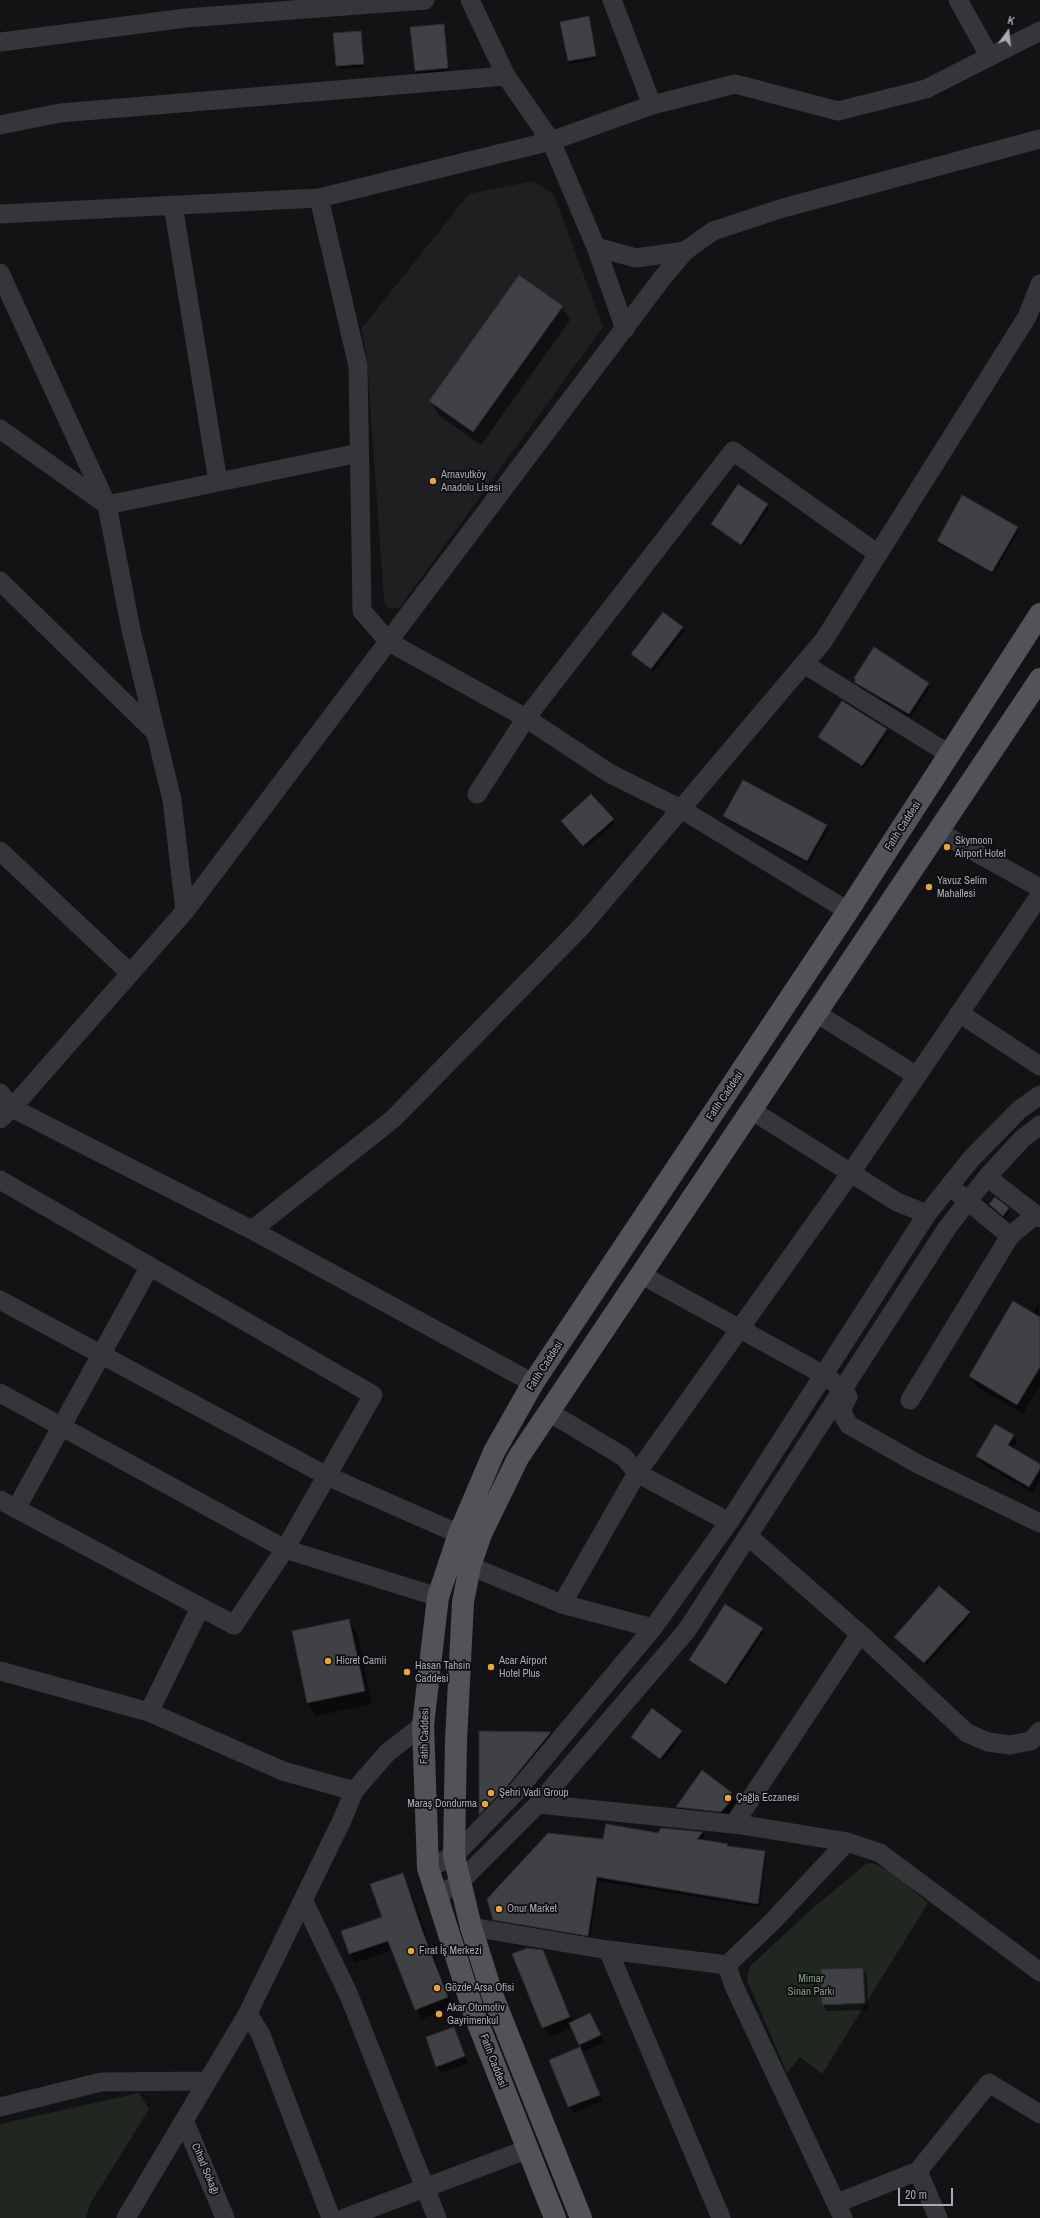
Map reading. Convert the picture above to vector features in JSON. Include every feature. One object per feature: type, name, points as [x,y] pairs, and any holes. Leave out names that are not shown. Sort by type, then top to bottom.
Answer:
[{"type":"main road","name":"Fatih Caddesi","points":[[555,2218],[475,2016],[428,1868],[423,1725],[438,1597],[459,1534],[494,1452],[533,1383],[848,912],[1040,614]]},
{"type":"main road","points":[[581,2218],[493,1997],[471,1927],[454,1856],[456,1741],[463,1602],[470,1566],[481,1534],[518,1458],[640,1274],[1040,680]]},
{"type":"street","points":[[0,42],[186,18],[425,0]]},
{"type":"street","points":[[470,0],[506,76],[551,141],[596,247],[625,329]]},
{"type":"street","points":[[612,0],[652,105]]},
{"type":"street","points":[[958,0],[990,57]]},
{"type":"street","points":[[0,214],[319,198],[551,141],[652,105],[735,84],[838,111],[926,89],[1040,31]]},
{"type":"street","points":[[0,125],[60,113],[506,76]]},
{"type":"street","points":[[6,1113],[185,911],[663,277],[685,252],[713,231],[783,208],[1040,139]]},
{"type":"street","points":[[319,198],[358,366],[362,611],[389,642],[526,718],[609,773],[681,809],[848,912]]},
{"type":"street","points":[[173,205],[218,482]]},
{"type":"street","points":[[596,247],[636,258],[685,252]]},
{"type":"street","points":[[0,273],[107,505],[131,630],[172,800],[185,911]]},
{"type":"street","points":[[252,1230],[393,1119],[582,926],[824,640],[1027,317],[1040,284]]},
{"type":"street","points":[[0,429],[107,505],[359,453]]},
{"type":"street","points":[[477,794],[526,718],[733,451],[878,554]]},
{"type":"street","points":[[0,581],[156,733]]},
{"type":"street","points":[[804,664],[949,754]]},
{"type":"street","points":[[939,832],[1040,888]]},
{"type":"street","points":[[0,851],[130,973]]},
{"type":"street","points":[[562,1604],[601,1540],[637,1473],[850,1174],[1040,895]]},
{"type":"street","points":[[816,1013],[917,1076]]},
{"type":"street","points":[[959,1013],[1040,1066]]},
{"type":"street","points":[[0,1093],[6,1113],[252,1230],[533,1383]]},
{"type":"street","points":[[428,1868],[454,1856],[538,1768],[653,1628],[729,1522],[927,1214],[971,1159],[1010,1119],[1040,1095]]},
{"type":"street","points":[[751,1110],[850,1174],[897,1202],[927,1214]]},
{"type":"street","points":[[437,1896],[460,1882],[538,1804],[687,1630],[947,1228],[987,1177],[1022,1139],[1040,1125]]},
{"type":"street","points":[[910,1400],[1010,1236],[1038,1216],[987,1177]]},
{"type":"street","points":[[0,1180],[150,1266],[373,1395],[285,1549],[234,1625],[8,1504],[62,1426],[150,1266]]},
{"type":"street","points":[[950,1185],[967,1202],[1010,1236]]},
{"type":"street","points":[[640,1274],[824,1375],[843,1389],[848,1397],[844,1406],[843,1414],[849,1425],[918,1464],[1040,1523]]},
{"type":"street","points":[[0,1300],[328,1476],[459,1534]]},
{"type":"street","points":[[0,1393],[285,1549],[438,1597]]},
{"type":"street","points":[[549,1412],[624,1457],[637,1473],[729,1522]]},
{"type":"street","points":[[748,1536],[860,1634],[967,1732],[988,1742],[1010,1745],[1031,1741],[1040,1731]]},
{"type":"street","points":[[470,1566],[562,1604],[653,1628]]},
{"type":"street","points":[[149,1712],[200,1608]]},
{"type":"street","points":[[734,1824],[860,1634]]},
{"type":"street","points":[[0,1671],[149,1712],[283,1770],[354,1791]]},
{"type":"street","points":[[126,2218],[248,2013],[354,1791],[387,1753],[423,1725]]},
{"type":"street","points":[[538,1804],[734,1824],[847,1842],[880,1853],[1040,1972]]},
{"type":"street","points":[[727,1965],[772,1922],[847,1842]]},
{"type":"street","points":[[303,1900],[348,1993],[437,2218]]},
{"type":"street","points":[[471,1927],[608,1950],[727,1965]]},
{"type":"street","points":[[608,1950],[721,2218]]},
{"type":"street","points":[[727,1965],[733,1984],[840,2210],[918,2171],[989,2084],[1040,2114]]},
{"type":"street","points":[[248,2013],[261,2035],[331,2218]]},
{"type":"street","points":[[0,2107],[101,2082],[207,2081]]},
{"type":"street","name":"Cihad Sokağı","points":[[184,2120],[225,2218]]},
{"type":"street","points":[[345,2218],[528,2149]]},
{"type":"street","points":[[918,2171],[938,2218]]},
{"type":"shaded area","name":"Arnavutköy Anadolu Lisesi","points":[[534,181],[554,195],[603,327],[400,607],[389,609],[384,601],[367,360],[362,328],[469,194]]},
{"type":"green space","name":"Mimar Sinan Parkı","points":[[873,1863],[893,1873],[928,1903],[822,2074],[800,2057],[787,2073],[747,1980],[750,1966],[813,1908],[866,1864]]},
{"type":"green space","points":[[139,2093],[149,2109],[90,2204],[86,2218],[0,2218],[0,2124]]},
{"type":"building","points":[[589,16],[596,56],[568,61],[560,22]]},
{"type":"building","points":[[444,24],[448,68],[415,71],[410,27]]},
{"type":"building","points":[[361,31],[364,64],[336,66],[333,33]]},
{"type":"building","points":[[519,275],[563,306],[473,432],[429,401]]},
{"type":"building","points":[[738,484],[768,504],[741,545],[711,524]]},
{"type":"building","points":[[962,495],[1018,527],[992,572],[937,541]]},
{"type":"building","points":[[663,612],[683,627],[651,669],[631,654]]},
{"type":"building","points":[[874,647],[929,683],[909,714],[854,682],[856,680],[854,678]]},
{"type":"building","points":[[842,701],[887,729],[862,766],[818,737]]},
{"type":"building","points":[[743,780],[827,825],[807,861],[723,816]]},
{"type":"building","points":[[591,794],[614,819],[583,846],[561,821]]},
{"type":"building","points":[[995,1197],[1009,1208],[1003,1216],[989,1204]]},
{"type":"building","points":[[1013,1301],[1040,1317],[1040,1367],[1017,1405],[969,1376]]},
{"type":"building","points":[[995,1424],[1014,1435],[1008,1445],[1040,1464],[1040,1469],[1029,1487],[976,1456]]},
{"type":"building","points":[[939,1586],[970,1612],[924,1663],[894,1637]]},
{"type":"building","points":[[725,1604],[763,1628],[726,1684],[689,1660]]},
{"type":"building","name":"Hicret Camii","points":[[349,1619],[365,1691],[307,1703],[292,1631]]},
{"type":"building","points":[[652,1708],[682,1731],[660,1759],[631,1737]]},
{"type":"building","points":[[479,1731],[551,1732],[507,1786],[479,1815]]},
{"type":"building","points":[[702,1770],[732,1793],[728,1797],[732,1799],[721,1812],[676,1807]]},
{"type":"building","points":[[606,1824],[658,1833],[661,1828],[703,1832],[697,1839],[728,1844],[727,1846],[765,1851],[758,1904],[597,1877],[588,1936],[493,1920],[487,1899],[548,1833],[603,1839]]},
{"type":"building","points":[[403,1873],[422,1930],[448,1997],[415,2010],[388,1941],[349,1954],[341,1931],[382,1917],[370,1884]]},
{"type":"building","points":[[527,1948],[543,1950],[570,2017],[542,2028],[512,1954]]},
{"type":"building","points":[[863,1968],[865,2003],[822,2005],[821,1969]]},
{"type":"building","points":[[590,2013],[601,2035],[579,2045],[569,2023]]},
{"type":"building","points":[[454,2027],[465,2056],[436,2067],[426,2037]]},
{"type":"building","points":[[580,2047],[600,2095],[568,2107],[549,2060]]},
{"type":"place","name":"Arnavutköy Anadolu Lisesi","points":[[433,481]]},
{"type":"place","name":"Skymoon Airport Hotel","points":[[947,847]]},
{"type":"place","name":"Yavuz Selim Mahallesi","points":[[929,887]]},
{"type":"place","name":"Hicret Camii","points":[[328,1661]]},
{"type":"place","name":"Acar Airport Hotel Plus","points":[[491,1667]]},
{"type":"place","name":"Hasan Tahsin Caddesi","points":[[407,1672]]},
{"type":"place","name":"Şehri Vadi Group","points":[[491,1793]]},
{"type":"place","name":"Çağla Eczanesi","points":[[728,1798]]},
{"type":"place","name":"Maraş Dondurma","points":[[485,1804]]},
{"type":"place","name":"Onur Market","points":[[499,1909]]},
{"type":"place","name":"Fırat İş Merkezi","points":[[411,1951]]},
{"type":"place","name":"Gözde Arsa Ofisi","points":[[437,1988]]},
{"type":"place","name":"Akar Otomotiv Gayrimenkul","points":[[439,2014]]}]
